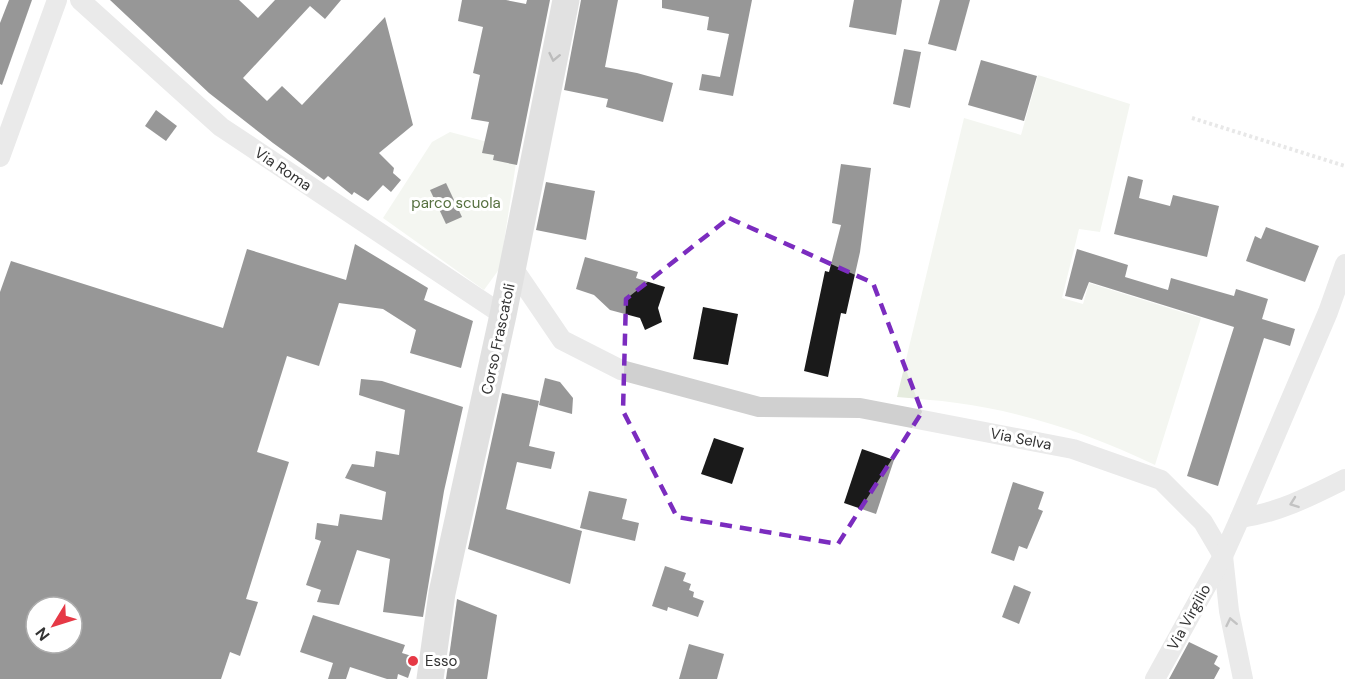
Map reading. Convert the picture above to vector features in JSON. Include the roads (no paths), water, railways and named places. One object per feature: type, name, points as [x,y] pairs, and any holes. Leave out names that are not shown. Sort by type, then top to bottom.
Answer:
[{"type":"street","points":[[0,157],[57,0]]},
{"type":"street","name":"Via Roma","points":[[80,0],[221,127],[503,315]]},
{"type":"street","name":"Corso Frascatoli","points":[[430,679],[442,593],[514,264],[566,0]]},
{"type":"street","name":"Via Selva","points":[[514,264],[562,340],[621,370],[759,406],[860,408],[1073,449],[1161,480],[1203,522],[1223,556]]},
{"type":"street","points":[[1244,679],[1229,611],[1223,556],[1328,312],[1345,264]]},
{"type":"street","points":[[1240,518],[1256,516],[1300,501],[1345,479]]},
{"type":"street","name":"Via Virgilio","points":[[1155,679],[1223,556]]},
{"type":"place","name":"Esso","points":[[413,661]]},
{"type":"park label","name":"parco scuola","points":[[456,203]]}]
